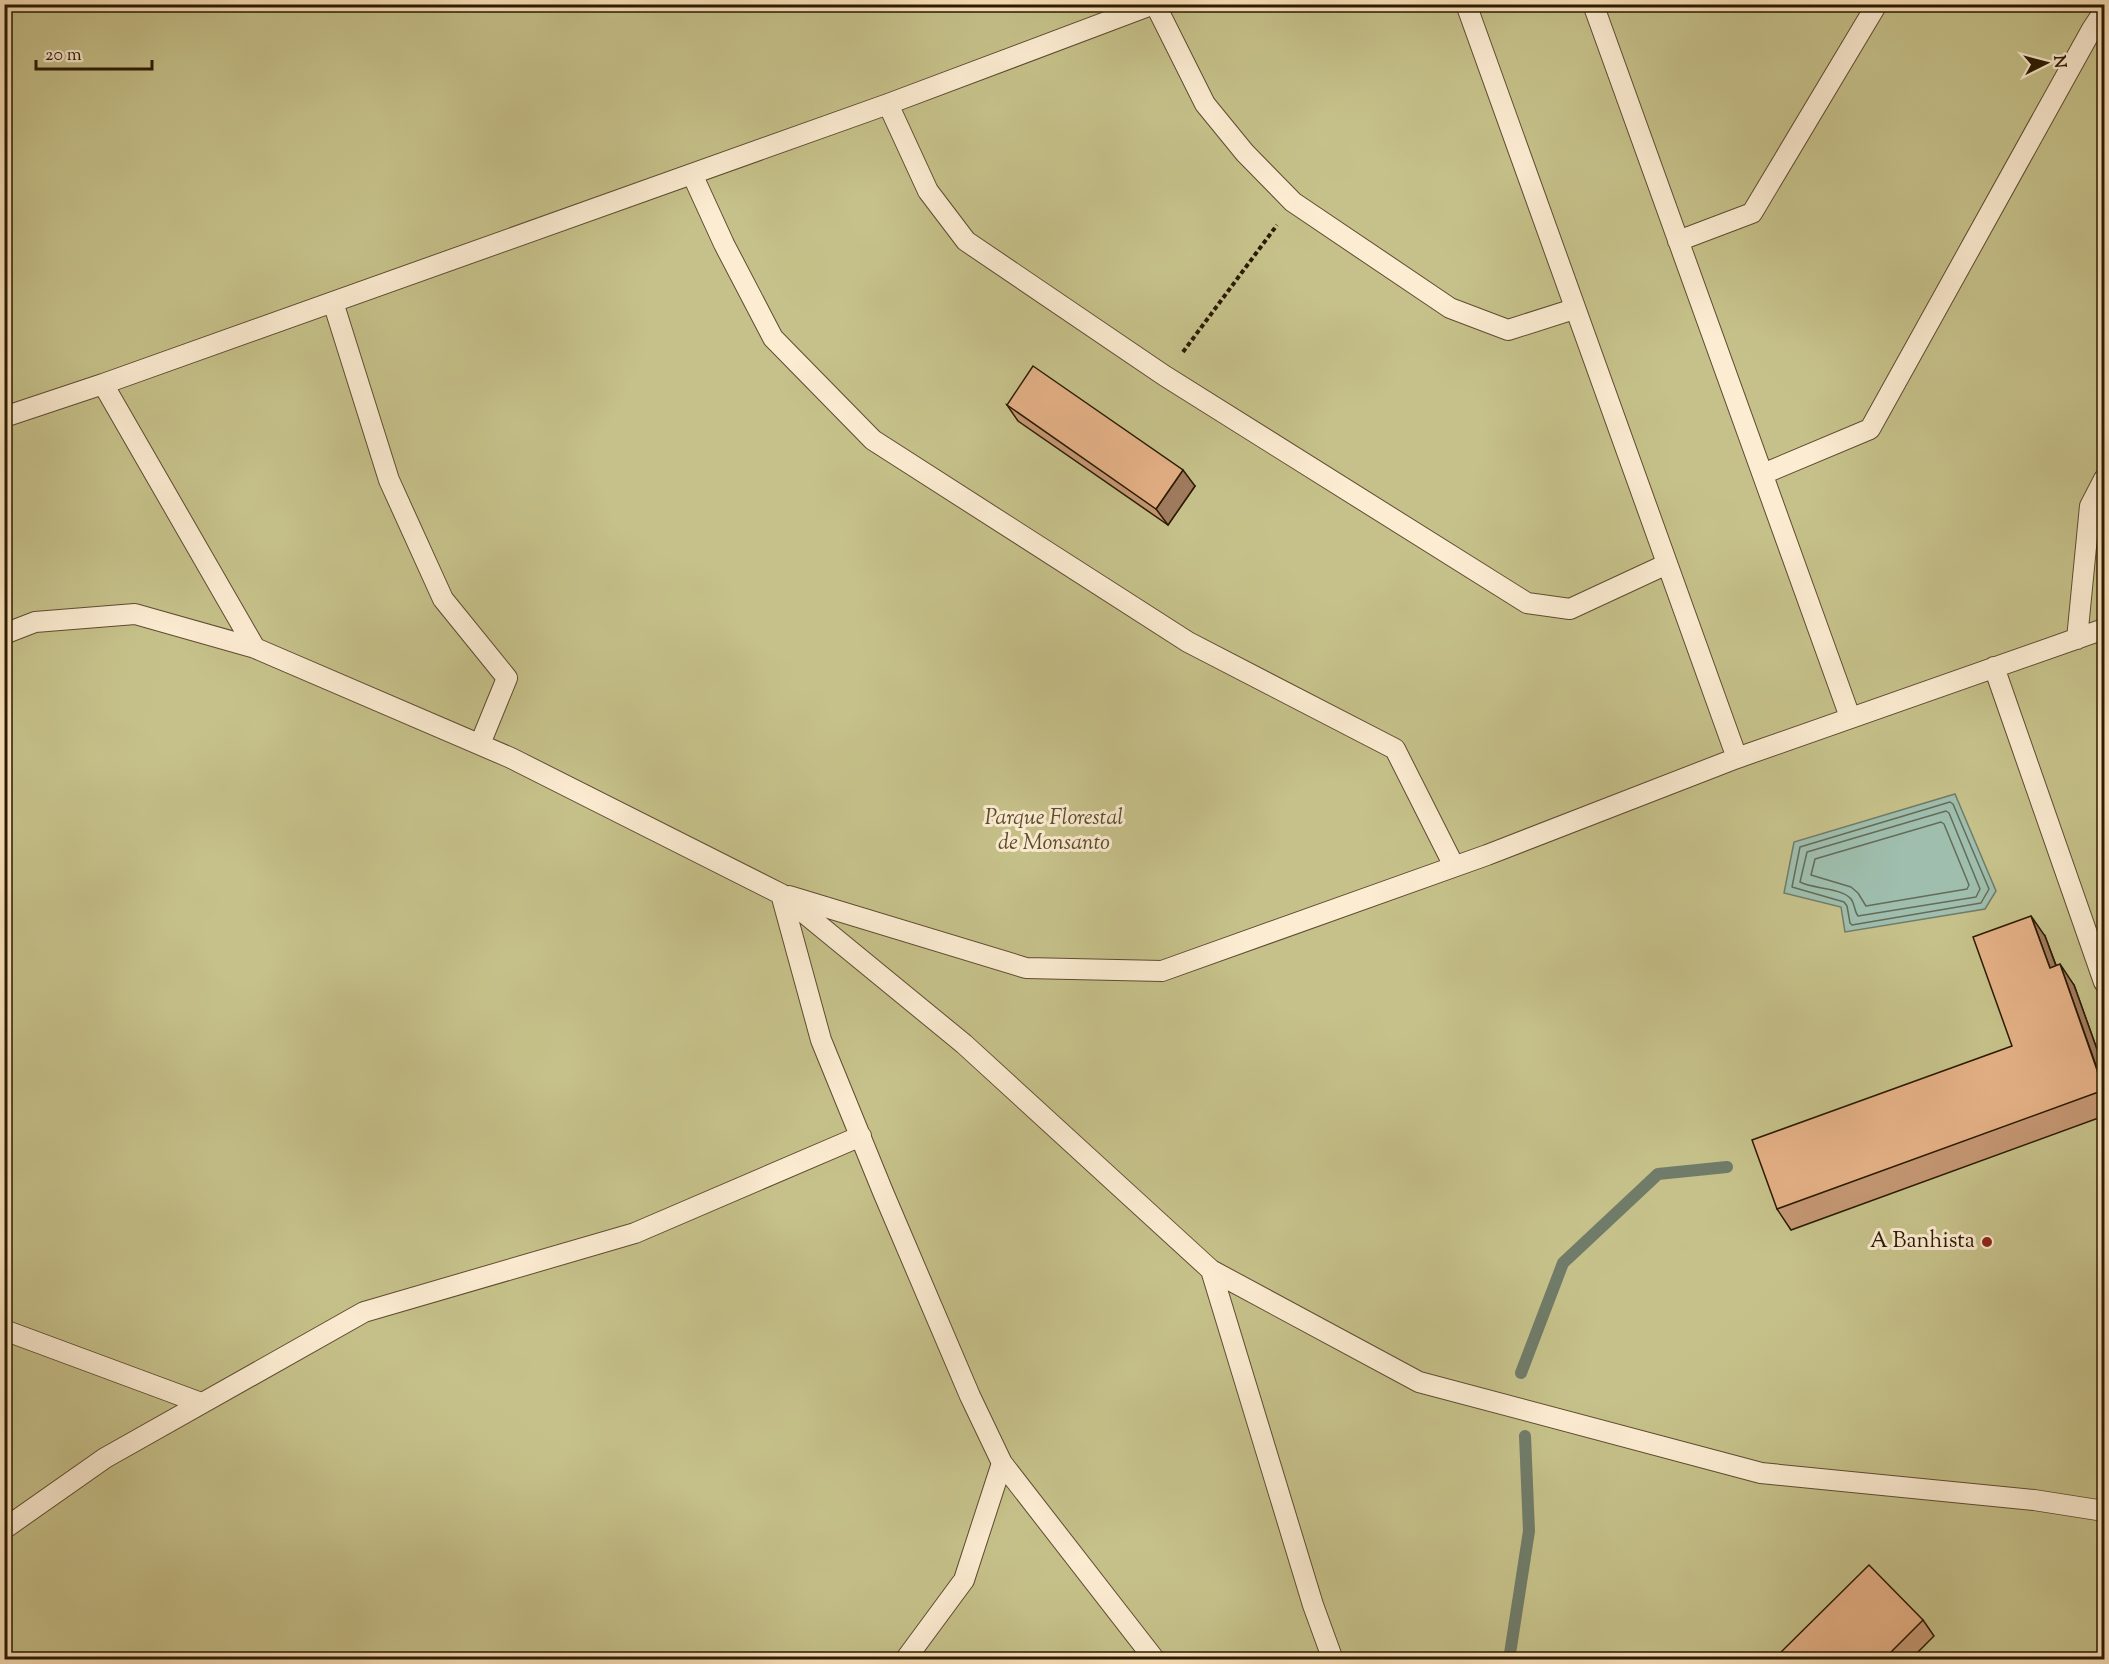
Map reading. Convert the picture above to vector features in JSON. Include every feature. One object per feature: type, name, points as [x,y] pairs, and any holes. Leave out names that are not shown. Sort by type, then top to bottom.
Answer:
[{"type":"lane","points":[[4,417],[103,384],[888,104],[1154,4],[1205,104],[1245,153],[1293,202],[1450,308],[1508,330],[1574,309]]},
{"type":"lane","points":[[1466,4],[1737,758]]},
{"type":"lane","points":[[1593,4],[1850,717]]},
{"type":"lane","points":[[1678,241],[1752,213],[1877,4]]},
{"type":"lane","points":[[1763,474],[1870,429],[2104,11]]},
{"type":"lane","points":[[888,104],[928,191],[966,241],[1165,376],[1527,603],[1570,609],[1667,564]]},
{"type":"lane","points":[[692,174],[724,244],[773,338],[873,440],[1188,642],[1395,749],[1454,866]]},
{"type":"lane","points":[[333,302],[389,480],[443,599],[507,678],[480,744]]},
{"type":"lane","points":[[103,384],[255,648]]},
{"type":"lane","points":[[2077,639],[2090,506],[2104,479]]},
{"type":"lane","points":[[4,634],[35,622],[135,614],[255,648],[511,758],[781,894],[1026,968],[1162,971],[1454,866],[1737,758],[2104,629]]},
{"type":"lane","points":[[1994,668],[2104,982]]},
{"type":"lane","points":[[781,894],[821,1040],[970,1396],[1002,1463],[1155,1659]]},
{"type":"lane","points":[[781,894],[964,1044],[1211,1270],[1419,1382],[1761,1473],[2034,1500],[2104,1511]]},
{"type":"lane","points":[[4,1529],[105,1458],[364,1312],[635,1233],[861,1136]]},
{"type":"lane","points":[[1211,1270],[1313,1605],[1333,1659]]},
{"type":"lane","points":[[4,1330],[201,1404]]},
{"type":"lane","points":[[905,1659],[964,1580],[1002,1463]]},
{"type":"path","points":[[1165,376],[1293,202]]},
{"type":"green space","name":"Parque Florestal de Monsanto","points":[[5,5],[2104,5],[2104,1659],[5,1660]]},
{"type":"water","points":[[1955,794],[1996,891],[1985,909],[1845,932],[1841,907],[1784,893],[1794,842]]},
{"type":"building","points":[[1033,366],[1183,470],[1156,509],[1007,405]]},
{"type":"building","points":[[2031,916],[2050,968],[2060,964],[2104,1090],[1777,1209],[1752,1140],[2012,1046],[1973,937]]},
{"type":"building","points":[[1869,1565],[1923,1620],[1884,1659],[1774,1659]]},
{"type":"waterway","points":[[1521,1373],[1563,1263],[1658,1174],[1727,1167]]},
{"type":"waterway","points":[[1509,1660],[1529,1531],[1525,1436]]},
{"type":"place","name":"A Banhista","points":[[1987,1242]]}]
